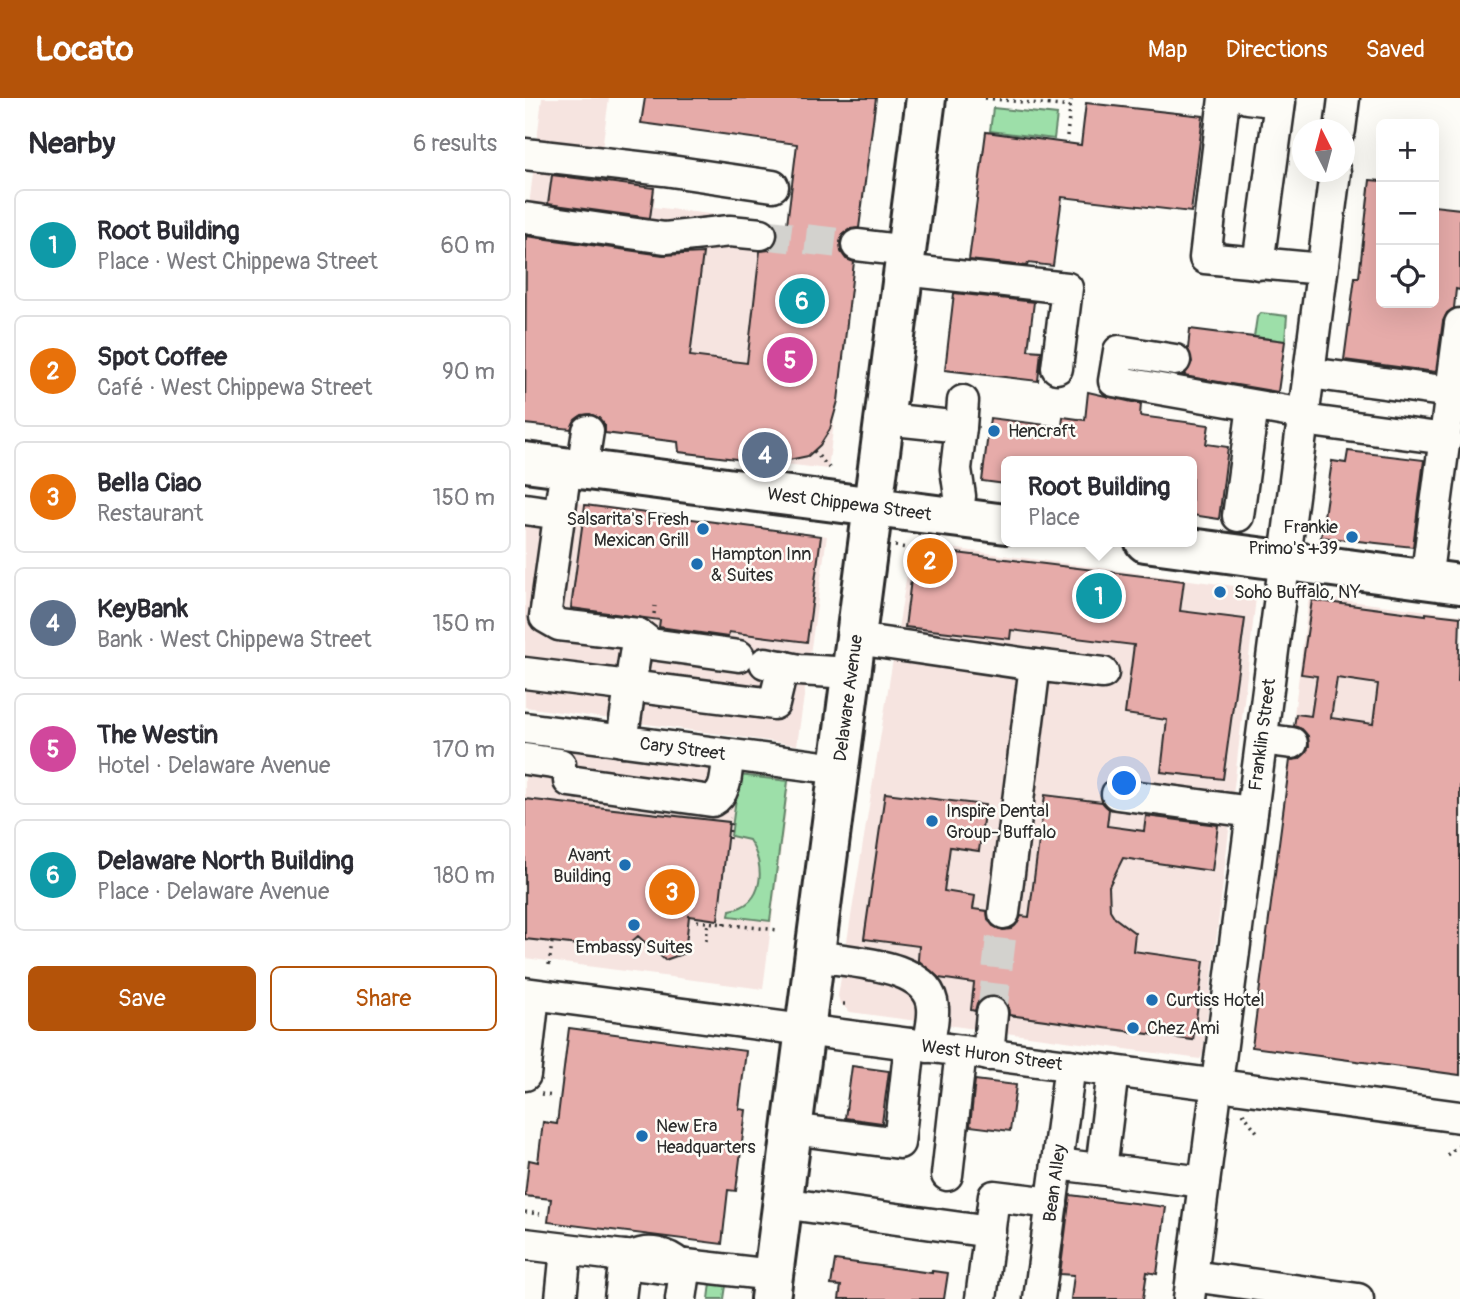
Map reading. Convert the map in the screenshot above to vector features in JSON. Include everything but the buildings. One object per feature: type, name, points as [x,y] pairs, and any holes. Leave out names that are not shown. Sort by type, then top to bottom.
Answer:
[{"type":"main road","name":"Delaware Avenue","points":[[771,1287],[926,98]]},
{"type":"main road","name":"West Chippewa Street","points":[[525,462],[1001,523]]},
{"type":"main road","points":[[1182,547],[1443,582]]},
{"type":"street","points":[[1224,98],[1205,258],[1322,269]]},
{"type":"street","points":[[1247,98],[1280,102],[1258,264]]},
{"type":"street","points":[[1341,119],[1344,98]]},
{"type":"street","points":[[525,154],[773,186]]},
{"type":"street","name":"Franklin Street","points":[[1191,1287],[1334,182]]},
{"type":"street","points":[[525,218],[665,237],[730,231],[761,234]]},
{"type":"street","points":[[857,245],[905,260],[1066,288],[1057,368]]},
{"type":"street","points":[[1443,582],[1445,439],[1454,401],[1460,324]]},
{"type":"street","points":[[1175,359],[1119,351],[1114,381],[1303,417],[1445,439]]},
{"type":"street","points":[[1309,373],[1454,401]]},
{"type":"street","points":[[1238,516],[1253,406]]},
{"type":"street","points":[[885,419],[962,414],[956,469],[960,496],[957,518]]},
{"type":"street","points":[[588,431],[560,514],[535,616],[559,625],[638,634],[650,644],[799,670],[854,656],[1035,665],[1103,673]]},
{"type":"street","points":[[525,509],[560,514]]},
{"type":"street","points":[[622,741],[638,634]]},
{"type":"street","points":[[525,673],[774,704],[762,662]]},
{"type":"street","points":[[1004,913],[1035,665]]},
{"type":"street","name":"Cary Street","points":[[525,728],[839,769]]},
{"type":"street","points":[[1262,739],[1292,743]]},
{"type":"street","points":[[525,759],[565,772],[712,801],[719,797],[724,788],[728,755]]},
{"type":"street","points":[[1117,794],[1252,812]]},
{"type":"street","points":[[792,1129],[899,1143],[919,1046],[934,1006],[924,986],[900,970],[815,956]]},
{"type":"street","points":[[525,1075],[530,994]]},
{"type":"street","name":"West Huron Street","points":[[530,994],[1460,1117]]},
{"type":"street","points":[[947,1175],[975,1053],[992,1013]]},
{"type":"street","name":"Bean Alley","points":[[1039,1299],[1070,1065]]},
{"type":"street","points":[[1101,1169],[1112,1071]]},
{"type":"street","points":[[1057,1164],[1204,1182]]},
{"type":"street","points":[[981,1299],[995,1196],[1052,1203]]},
{"type":"street","points":[[782,1203],[990,1232]]},
{"type":"street","points":[[525,1244],[629,1257],[643,1252],[669,1255],[683,1265],[771,1287]]},
{"type":"street","points":[[561,1299],[566,1250]]},
{"type":"street","points":[[620,1299],[629,1257]]},
{"type":"street","points":[[681,1299],[683,1265]]},
{"type":"street","points":[[1191,1287],[1358,1299]]},
{"type":"path","points":[[985,98],[1070,107]]},
{"type":"path","points":[[1067,136],[1071,98]]},
{"type":"path","points":[[814,451],[826,465]]},
{"type":"path","points":[[729,839],[732,810]]},
{"type":"path","points":[[723,924],[724,917]]},
{"type":"path","points":[[697,921],[777,930]]},
{"type":"path","points":[[706,941],[708,922]]},
{"type":"path","points":[[549,965],[552,943]]},
{"type":"path","points":[[1242,1111],[1257,1132]]},
{"type":"path","points":[[1447,1156],[1460,1144]]},
{"type":"path","points":[[525,1212],[540,1214]]},
{"type":"shaded area","points":[[542,98],[609,98],[599,171],[656,183],[654,207],[858,233],[828,469],[679,452],[678,441],[659,440],[661,420],[682,422],[703,253],[526,231]]},
{"type":"shaded area","points":[[525,496],[827,536],[797,745],[525,707]]},
{"type":"shaded area","points":[[912,543],[1257,589],[1203,1054],[1200,1059],[850,1012],[840,1003],[838,996]]},
{"type":"shaded area","points":[[1309,596],[1460,615],[1460,736],[1294,715]]},
{"type":"shaded area","points":[[525,746],[790,779],[763,989],[525,958]]},
{"type":"green space","points":[[993,108],[1057,115],[1054,139],[990,131]]},
{"type":"green space","points":[[1261,313],[1287,316],[1285,341],[1254,337],[1257,317]]},
{"type":"green space","points":[[739,775],[788,781],[770,921],[729,916],[730,910],[742,907],[756,892],[760,872],[755,850],[749,840],[731,836]]},
{"type":"green space","points":[[727,1279],[724,1299],[709,1299],[711,1283],[697,1281]]},
{"type":"tunnel","points":[[761,234],[857,245]]},
{"type":"tunnel","points":[[992,1013],[1004,913]]},
{"type":"place","name":"Delaware North Building","points":[[802,301]]},
{"type":"place","name":"The Westin","points":[[790,360]]},
{"type":"place","name":"Hencraft","points":[[994,431]]},
{"type":"place","name":"KeyBank","points":[[765,455]]},
{"type":"place","name":"Salsarita's Fresh Mexican Grill","points":[[703,529]]},
{"type":"place","name":"Frankie Primo's +39","points":[[1352,537]]},
{"type":"place","name":"Spot Coffee","points":[[930,561]]},
{"type":"place","name":"Hampton Inn & Suites","points":[[697,564]]},
{"type":"place","name":"Soho Buffalo, NY","points":[[1220,592]]},
{"type":"place","name":"Root Building","points":[[1099,596]]},
{"type":"place","name":"Inspire Dental Group- Buffalo","points":[[932,821]]},
{"type":"place","name":"Avant Building","points":[[625,865]]},
{"type":"place","name":"Bella Ciao","points":[[672,892]]},
{"type":"place","name":"Embassy Suites","points":[[634,925]]},
{"type":"place","name":"Curtiss Hotel","points":[[1152,1000]]},
{"type":"place","name":"Chez Ami","points":[[1133,1028]]},
{"type":"place","name":"New Era Headquarters","points":[[642,1136]]}]
